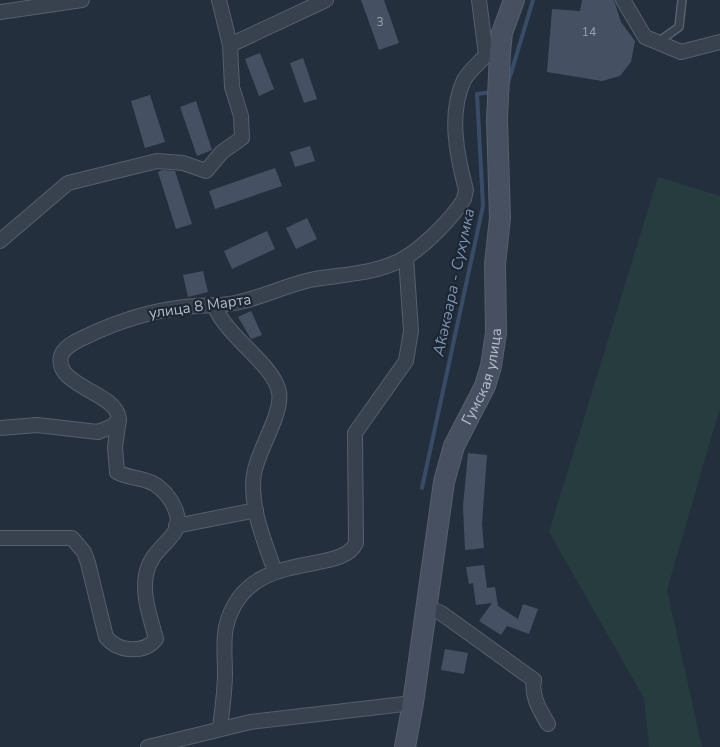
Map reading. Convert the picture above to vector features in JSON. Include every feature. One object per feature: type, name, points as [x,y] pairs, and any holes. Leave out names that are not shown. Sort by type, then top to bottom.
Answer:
[{"type":"street","points":[[0,12],[82,0]]},
{"type":"street","points":[[0,241],[68,183],[157,161],[183,163],[206,171],[222,152],[242,138],[241,116],[232,87],[230,45],[219,0]]},
{"type":"street","points":[[230,45],[326,0]]},
{"type":"street","name":"улица 8 Марта","points":[[119,419],[114,404],[68,375],[62,367],[61,357],[65,350],[95,332],[145,313],[254,299],[308,281],[365,273],[406,257],[459,208],[466,190],[456,138],[456,112],[465,78],[486,55],[479,0]]},
{"type":"street","name":"Гумская улица","points":[[405,747],[444,483],[454,446],[485,386],[492,366],[496,333],[495,264],[500,218],[497,139],[500,52],[502,33],[514,0]]},
{"type":"street","points":[[623,0],[645,37],[681,52],[720,42]]},
{"type":"street","points":[[220,728],[226,627],[241,596],[253,583],[275,572],[348,554],[356,543],[355,433],[406,361],[411,331],[406,257]]},
{"type":"street","points":[[214,305],[223,324],[274,379],[280,396],[280,405],[267,434],[254,475],[256,510],[275,572]]},
{"type":"street","points":[[0,428],[37,425],[98,432],[113,426],[119,419]]},
{"type":"street","points":[[0,538],[72,538],[84,552],[88,563],[106,637],[112,645],[129,650],[152,645],[156,639],[147,604],[146,575],[157,550],[174,534],[177,516],[168,494],[153,483],[117,472],[115,447],[119,419]]},
{"type":"street","points":[[176,526],[256,510]]},
{"type":"street","points":[[427,607],[441,613],[534,680],[533,689],[536,701],[548,724]]},
{"type":"street","points":[[148,747],[250,722],[413,703]]},
{"type":"lane","points":[[658,42],[679,27],[682,0]]},
{"type":"green space","points":[[658,177],[720,196],[720,408],[667,590],[702,747],[649,747],[644,698],[549,532]]},
{"type":"building","points":[[361,0],[384,0],[399,43],[379,50]]},
{"type":"building","points":[[582,0],[614,0],[621,22],[635,41],[631,62],[620,76],[602,81],[547,72],[552,9],[580,11]]},
{"type":"building","points":[[260,53],[274,89],[259,96],[245,59]]},
{"type":"building","points":[[303,58],[317,99],[304,103],[290,63]]},
{"type":"building","points":[[150,95],[165,142],[145,148],[131,101]]},
{"type":"building","points":[[196,101],[212,150],[197,156],[180,107]]},
{"type":"building","points":[[310,146],[315,161],[295,167],[290,152]]},
{"type":"building","points":[[275,168],[282,186],[215,209],[209,191]]},
{"type":"building","points":[[175,171],[192,224],[176,229],[158,172]]},
{"type":"building","points":[[307,218],[317,239],[296,249],[286,228]]},
{"type":"building","points":[[267,231],[275,249],[232,269],[224,251]]},
{"type":"building","points":[[203,271],[208,292],[188,297],[183,275]]},
{"type":"building","points":[[251,311],[262,335],[251,339],[238,317]]},
{"type":"building","points":[[468,453],[487,455],[482,524],[484,548],[465,550],[463,506]]},
{"type":"building","points":[[484,565],[487,588],[495,587],[498,606],[518,619],[523,604],[538,609],[529,634],[507,626],[501,635],[479,621],[492,603],[476,605],[473,583],[469,584],[466,567]]},
{"type":"building","points":[[445,649],[468,653],[464,674],[441,670]]},
{"type":"waterway","name":"Аҟәкәара - Сухумка","points":[[506,90],[533,0]]},
{"type":"waterway","name":"Аҟәкәара - Сухумка","points":[[422,488],[483,206],[477,94],[493,92]]}]
